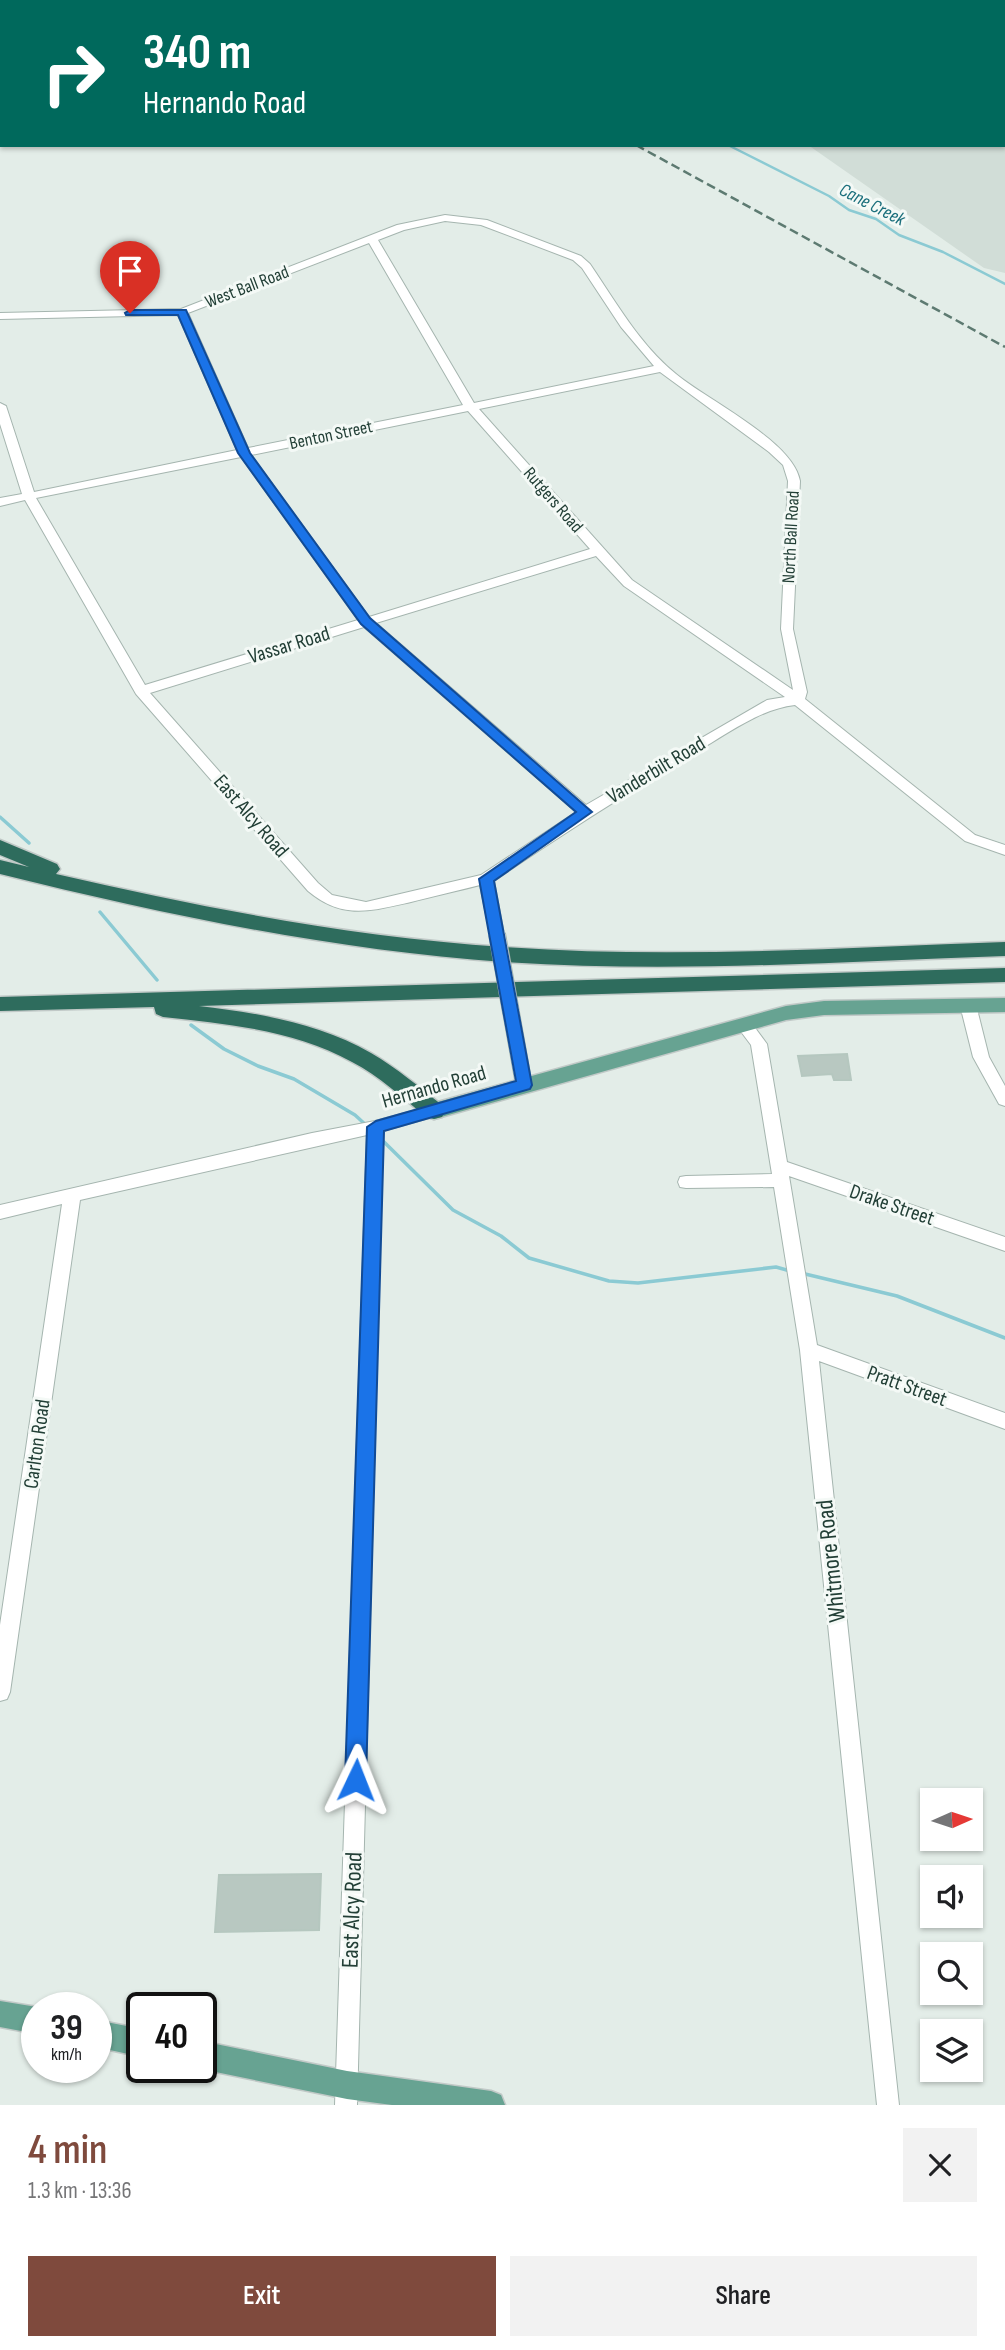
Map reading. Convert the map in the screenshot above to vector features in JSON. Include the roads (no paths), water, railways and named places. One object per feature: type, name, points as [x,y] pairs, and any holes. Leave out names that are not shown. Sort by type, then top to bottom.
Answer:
[{"type":"highway","points":[[0,847],[103,893]]},
{"type":"highway","points":[[0,867],[103,893],[268,926],[461,950],[682,959],[1005,950]]},
{"type":"highway","points":[[0,1004],[1005,975]]},
{"type":"highway","points":[[95,1002],[244,1020],[307,1035],[359,1056],[435,1111]]},
{"type":"main road","name":"Hernando Road","points":[[435,1111],[786,1013],[824,1008],[1005,1005]]},
{"type":"main road","points":[[0,2014],[21,2018]]},
{"type":"main road","points":[[217,2059],[346,2095],[491,2105]]},
{"type":"street","name":"West Ball Road","points":[[0,316],[183,312],[422,221],[445,218]]},
{"type":"street","name":"North Ball Road","points":[[445,218],[483,222],[577,258],[586,266],[642,346],[662,368],[787,462],[794,481],[787,629],[800,692],[798,701]]},
{"type":"street","name":"Rutgers Road","points":[[372,239],[470,406],[598,551],[628,583],[798,701]]},
{"type":"street","points":[[183,312],[244,453],[365,621],[585,812]]},
{"type":"street","name":"Benton Street","points":[[0,502],[662,368]]},
{"type":"street","name":"East Alcy Road","points":[[0,406],[29,496],[141,691],[313,887],[327,899],[366,908],[486,879]]},
{"type":"street","name":"Vassar Road","points":[[141,691],[598,551]]},
{"type":"street","points":[[798,701],[970,838],[1005,850]]},
{"type":"street","name":"Vanderbilt Road","points":[[486,879],[585,812],[772,703],[798,701]]},
{"type":"street","points":[[486,879],[524,1085]]},
{"type":"street","points":[[968,1005],[981,1057],[1005,1100]]},
{"type":"street","name":"Whitmore Road","points":[[744,1025],[759,1044],[809,1350],[888,2105]]},
{"type":"street","name":"Hernando Road","points":[[0,1212],[312,1139],[376,1127],[435,1111]]},
{"type":"street","name":"East Alcy Road","points":[[346,2095],[376,1127]]},
{"type":"street","points":[[686,1182],[779,1173]]},
{"type":"street","name":"Drake Street","points":[[779,1173],[1005,1244]]},
{"type":"street","name":"Carlton Road","points":[[0,1692],[72,1196]]},
{"type":"street","name":"Pratt Street","points":[[809,1350],[1005,1421]]},
{"type":"waterway","name":"Cane Creek","points":[[732,147],[829,196],[849,210],[876,219],[899,235],[943,252],[1005,284]]},
{"type":"waterway","points":[[0,817],[29,843]]},
{"type":"waterway","points":[[100,912],[157,980]]},
{"type":"waterway","points":[[191,1025],[224,1049],[258,1066],[294,1079],[355,1115],[367,1126]]},
{"type":"waterway","points":[[380,1138],[453,1210],[501,1236],[529,1258],[609,1281],[638,1283],[776,1267],[790,1271]]},
{"type":"waterway","points":[[801,1273],[897,1296],[1005,1338]]},
{"type":"railway","points":[[640,147],[1005,347]]}]
